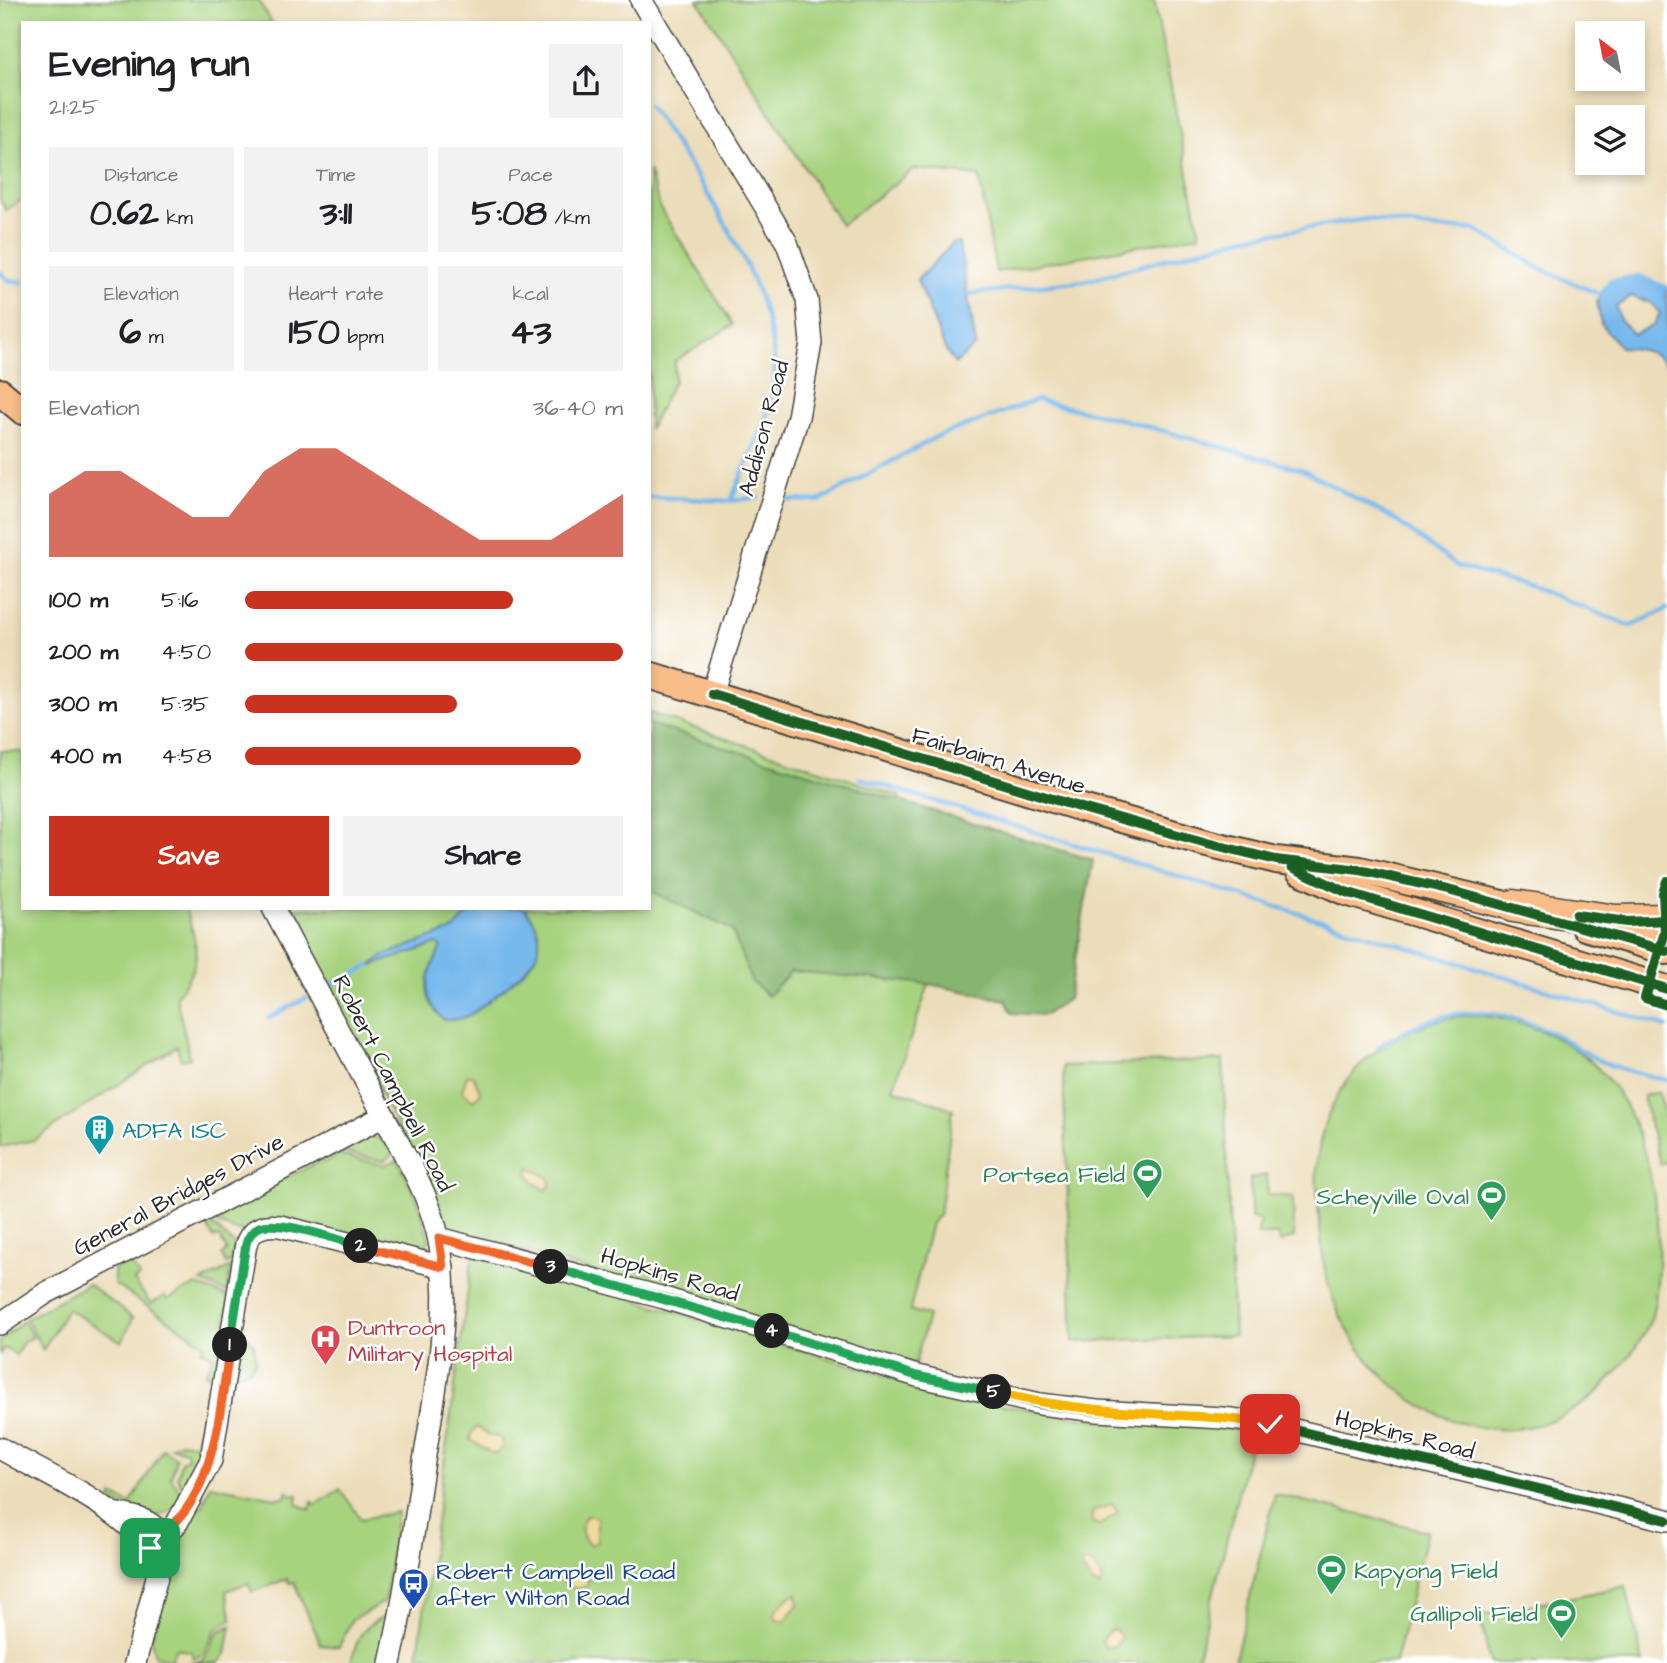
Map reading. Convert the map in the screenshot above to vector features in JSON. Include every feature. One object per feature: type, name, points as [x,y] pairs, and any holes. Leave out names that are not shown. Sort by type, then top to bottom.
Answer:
[{"type":"highway","points":[[1513,906],[1616,921],[1667,920]]},
{"type":"main road","points":[[0,392],[21,409]]},
{"type":"main road","name":"Fairbairn Avenue","points":[[651,676],[1082,808],[1276,860],[1360,870],[1513,906],[1667,951]]},
{"type":"main road","name":"Fairbairn Avenue","points":[[1276,860],[1346,892],[1667,989]]},
{"type":"street","name":"Addison Road","points":[[641,0],[788,243],[807,300],[811,343],[798,417],[712,694]]},
{"type":"street","name":"Robert Campbell Road","points":[[274,910],[421,1186],[439,1238],[443,1267],[443,1306],[436,1375],[402,1605],[390,1663]]},
{"type":"street","name":"General Bridges Drive","points":[[0,1324],[46,1293],[384,1116]]},
{"type":"street","points":[[155,1540],[177,1523],[211,1460],[246,1244],[251,1233],[261,1226],[280,1226],[443,1267]]},
{"type":"street","name":"Hopkins Road","points":[[439,1238],[664,1298],[917,1376],[1063,1407],[1270,1424],[1667,1520]]},
{"type":"street","points":[[0,1448],[114,1513],[146,1520],[163,1552],[135,1663]]},
{"type":"green space","points":[[0,0],[258,0],[271,21],[21,21],[21,200],[6,210],[0,200]]},
{"type":"green space","points":[[698,0],[1154,0],[1200,235],[996,272],[979,176],[914,169],[841,225]]},
{"type":"green space","points":[[651,177],[660,208],[733,325],[675,361],[674,381],[651,425]]},
{"type":"green space","points":[[651,714],[899,796],[928,900],[929,984],[893,1089],[953,1109],[939,1215],[931,1223],[910,1310],[928,1316],[915,1364],[456,1232],[447,1226],[289,910],[651,910]]},
{"type":"green space","points":[[651,725],[1093,860],[1068,999],[1045,1015],[1012,1013],[1006,1000],[929,984],[791,971],[768,996],[751,981],[732,930],[651,891]]},
{"type":"green space","points":[[0,751],[21,752],[21,910],[186,910],[196,954],[191,973],[176,996],[190,1058],[181,1060],[177,1046],[34,1140],[0,1147]]},
{"type":"green space","name":"Scheyville Oval","points":[[1473,1015],[1511,1021],[1549,1034],[1597,1067],[1626,1107],[1638,1134],[1654,1195],[1657,1227],[1658,1258],[1652,1317],[1631,1354],[1604,1386],[1581,1405],[1540,1424],[1510,1429],[1466,1424],[1438,1414],[1389,1382],[1369,1361],[1338,1311],[1326,1275],[1320,1234],[1316,1176],[1322,1132],[1333,1105],[1348,1080],[1367,1059],[1389,1042],[1415,1028],[1443,1019]]},
{"type":"green space","name":"Portsea Field","points":[[1223,1060],[1234,1336],[1073,1342],[1063,1066]]},
{"type":"green space","points":[[1659,1092],[1667,1125],[1667,1162],[1660,1164],[1643,1096]]},
{"type":"green space","points":[[366,1136],[382,1139],[395,1153],[383,1161],[337,1151]]},
{"type":"green space","points":[[338,1155],[384,1165],[398,1160],[419,1203],[429,1240],[426,1246],[417,1250],[239,1231],[220,1224],[212,1215],[322,1160],[324,1163]]},
{"type":"green space","points":[[1267,1175],[1268,1195],[1293,1197],[1294,1238],[1280,1242],[1278,1235],[1258,1235],[1260,1220],[1251,1218],[1250,1178]]},
{"type":"green space","points":[[208,1221],[234,1244],[231,1262],[226,1264],[222,1255],[227,1250],[219,1237],[213,1238],[206,1223]]},
{"type":"green space","points":[[474,1253],[964,1399],[1095,1420],[1254,1430],[1196,1663],[459,1663],[418,1654],[472,1261]]},
{"type":"green space","points":[[129,1262],[140,1276],[134,1281],[151,1304],[165,1296],[167,1300],[196,1285],[229,1297],[215,1380],[205,1373],[214,1357],[201,1350],[204,1344],[114,1284],[114,1269]]},
{"type":"green space","points":[[231,1267],[227,1292],[201,1282]]},
{"type":"green space","points":[[88,1284],[133,1318],[122,1342],[67,1309],[43,1350],[26,1319]]},
{"type":"green space","points":[[23,1321],[33,1337],[24,1341],[16,1355],[4,1348],[0,1354],[0,1341]]},
{"type":"green space","points":[[244,1332],[254,1345],[256,1361],[249,1370],[237,1373],[241,1335]]},
{"type":"green space","points":[[206,1397],[213,1402],[204,1452],[186,1492],[177,1478],[181,1461],[188,1458],[186,1451],[171,1447],[180,1442],[196,1444]]},
{"type":"green space","points":[[163,1449],[176,1458],[171,1478],[184,1496],[168,1512],[160,1515],[144,1514],[114,1504],[111,1499],[113,1495],[130,1504]]},
{"type":"green space","points":[[210,1485],[276,1498],[285,1497],[287,1490],[292,1495],[298,1495],[297,1504],[310,1510],[312,1501],[315,1505],[340,1489],[361,1519],[397,1512],[385,1601],[351,1621],[339,1647],[321,1645],[294,1582],[289,1583],[287,1579],[252,1592],[248,1583],[226,1591],[232,1620],[216,1629],[203,1655],[193,1658],[192,1652],[176,1648],[171,1660],[155,1656],[151,1640],[177,1546],[196,1509],[203,1506]]},
{"type":"green space","name":"Kapyong Field","points":[[1275,1494],[1427,1531],[1395,1663],[1234,1663]]},
{"type":"green space","name":"Gallipoli Field","points":[[1626,1586],[1643,1663],[1490,1663],[1480,1616]]},
{"type":"green space","points":[[385,1616],[390,1618],[380,1663],[351,1663],[361,1634],[370,1624]]},
{"type":"green space","points":[[231,1626],[226,1654],[218,1663],[189,1663],[204,1660],[218,1632]]},
{"type":"sand","points":[[467,1075],[473,1075],[481,1093],[473,1100],[462,1091]]},
{"type":"sand","points":[[530,1167],[549,1178],[550,1186],[546,1190],[535,1183],[528,1173]]},
{"type":"sand","points":[[477,1427],[490,1436],[500,1437],[503,1446],[498,1453],[492,1453],[470,1440],[471,1433]]},
{"type":"sand","points":[[1112,1504],[1118,1513],[1100,1525],[1093,1523],[1092,1512]]},
{"type":"sand","points":[[590,1515],[597,1519],[597,1541],[590,1545],[582,1528],[583,1520]]},
{"type":"sand","points":[[1084,1563],[1091,1563],[1103,1579],[1100,1587],[1091,1582],[1081,1567]]},
{"type":"sand","points":[[571,1571],[588,1575],[588,1585],[581,1588],[567,1586],[562,1580]]},
{"type":"sand","points":[[797,1594],[798,1604],[785,1621],[777,1619],[774,1614],[778,1608]]},
{"type":"sand","points":[[1110,1630],[1115,1630],[1122,1637],[1116,1645],[1105,1648],[1102,1640]]},
{"type":"water","points":[[953,243],[959,243],[976,345],[955,364],[945,349],[917,280]]},
{"type":"water","points":[[1639,276],[1667,288],[1667,367],[1652,354],[1620,347],[1601,324],[1597,302],[1610,281]],"holes":[[[1631,296],[1651,303],[1660,313],[1654,325],[1634,334],[1621,322],[1616,307]]]},
{"type":"water","points":[[472,910],[525,910],[539,934],[539,945],[536,955],[521,974],[481,1008],[468,1016],[453,1020],[444,1020],[431,1003],[428,994],[429,976],[441,948],[437,944],[370,966],[385,955],[453,930]]},
{"type":"waterway","points":[[651,108],[693,170],[738,248],[757,289],[770,330],[775,369],[770,406],[731,501],[651,497]]},
{"type":"waterway","points":[[968,294],[1084,281],[1247,237],[1367,219],[1439,229],[1474,229],[1543,270],[1601,295],[1610,281],[1639,276],[1667,288]]},
{"type":"waterway","points":[[0,272],[8,280],[21,282]]},
{"type":"waterway","points":[[789,500],[819,501],[936,437],[1036,400],[1128,421],[1303,470],[1394,519],[1457,566],[1532,587],[1631,626],[1667,609]]},
{"type":"waterway","points":[[731,501],[758,497]]},
{"type":"waterway","points":[[860,778],[1667,1027]]},
{"type":"waterway","points":[[331,985],[370,966]]},
{"type":"waterway","points":[[269,1018],[306,998]]},
{"type":"waterway","points":[[1378,1047],[1401,1033],[1444,1016],[1488,1013],[1534,1025],[1610,1065],[1667,1080]]},
{"type":"cycle path","points":[[712,694],[1082,808],[1207,843],[1276,860],[1360,870],[1452,891],[1667,951]]},
{"type":"cycle path","points":[[1292,867],[1346,892],[1667,989]]},
{"type":"cycle path","points":[[1667,881],[1663,893],[1665,932],[1645,998],[1667,1005]]},
{"type":"cycle path","points":[[1576,915],[1627,922],[1667,920]]},
{"type":"cycle path","points":[[439,1238],[664,1298],[917,1376],[1040,1404],[1270,1424],[1667,1520]]},
{"type":"place","name":"ADFA ISC","points":[[99,1157]]},
{"type":"place","name":"Portsea Field","points":[[1148,1201]]},
{"type":"place","name":"Scheyville Oval","points":[[1492,1223]]},
{"type":"place","name":"Duntroon Military Hospital","points":[[325,1367]]},
{"type":"place","name":"Kapyong Field","points":[[1331,1597]]},
{"type":"place","name":"Robert Campbell Road after Wilton Road","points":[[413,1611]]},
{"type":"place","name":"Gallipoli Field","points":[[1561,1640]]},
{"type":"route","points":[[150,1548],[147,1544],[167,1533],[177,1523],[210,1464],[246,1244],[251,1233],[267,1225],[443,1267],[439,1238],[482,1247],[664,1298],[917,1376],[1040,1404],[1270,1424]]}]
